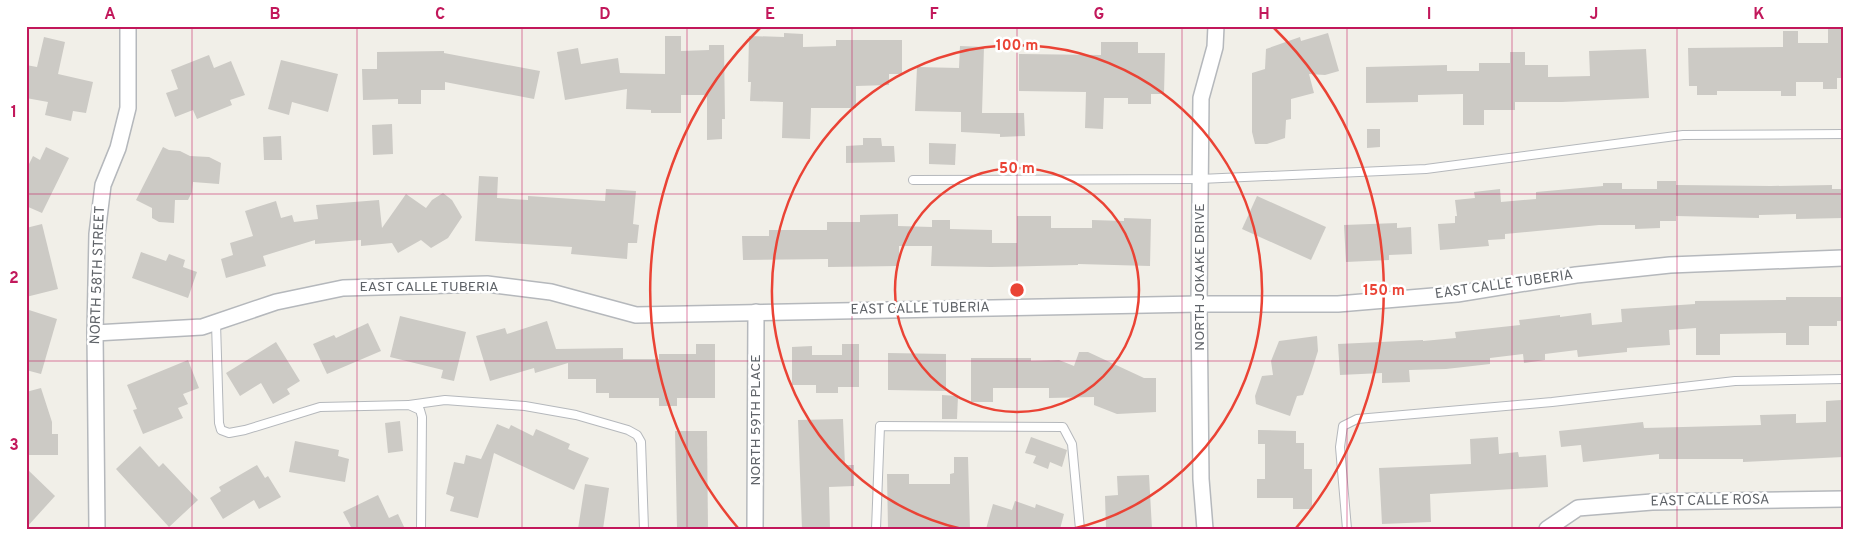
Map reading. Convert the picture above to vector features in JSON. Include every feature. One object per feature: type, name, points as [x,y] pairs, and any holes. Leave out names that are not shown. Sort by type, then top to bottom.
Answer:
[{"type":"street","name":"NORTH 58TH STREET","points":[[97,529],[95,333],[99,207],[103,185],[118,148],[128,108],[128,26]]},
{"type":"street","name":"NORTH JOKAKE DRIVE","points":[[1205,529],[1201,479],[1199,304],[1201,98],[1215,47],[1216,26]]},
{"type":"street","name":"EAST CALLE TUBERIA","points":[[95,333],[202,327],[276,302],[343,288],[487,284],[552,292],[636,315],[1199,304],[1338,304],[1457,294],[1576,275],[1670,265],[1843,258]]},
{"type":"street","name":"NORTH 59TH PLACE","points":[[755,529],[756,312]]},
{"type":"street","name":"EAST CALLE ROSA","points":[[1547,529],[1578,508],[1652,502],[1843,499]]},
{"type":"lane","points":[[913,180],[1200,179],[1426,169],[1683,135],[1843,134]]},
{"type":"lane","points":[[216,323],[219,423],[221,430],[229,432],[245,430],[320,407],[409,405],[445,400],[525,406],[576,415],[628,430],[637,435],[642,442],[644,529]]},
{"type":"lane","points":[[1347,529],[1340,447],[1343,426],[1357,419],[1552,402],[1735,381],[1843,379]]},
{"type":"lane","points":[[409,405],[420,410],[422,417],[421,529]]},
{"type":"lane","points":[[876,529],[880,426],[890,426],[1063,427],[1072,444],[1080,529]]},
{"type":"building","points":[[1828,29],[1843,29],[1843,78],[1837,78],[1837,89],[1823,89],[1823,82],[1796,82],[1796,96],[1781,96],[1781,91],[1717,91],[1717,95],[1697,95],[1697,86],[1689,86],[1688,48],[1783,47],[1783,31],[1798,31],[1798,43],[1828,43]]},
{"type":"building","points":[[784,33],[803,34],[803,47],[836,46],[836,40],[902,40],[902,74],[889,74],[889,85],[856,86],[856,108],[811,108],[810,139],[782,138],[783,102],[750,101],[751,82],[748,82],[749,36],[784,37]]},
{"type":"building","points":[[1328,33],[1339,71],[1325,75],[1309,74],[1314,93],[1291,99],[1291,119],[1286,120],[1285,138],[1267,144],[1255,144],[1252,132],[1252,73],[1265,69],[1266,49],[1300,37],[1301,41]]},
{"type":"building","points":[[665,36],[681,36],[681,51],[709,50],[709,45],[724,45],[725,119],[722,119],[722,139],[707,140],[707,95],[681,95],[681,113],[651,113],[651,110],[626,109],[627,89],[565,100],[557,52],[578,48],[581,64],[618,58],[620,73],[665,74]]},
{"type":"building","points":[[44,37],[65,42],[58,74],[93,82],[86,113],[73,111],[71,121],[45,115],[48,102],[26,98],[26,65],[37,67]]},
{"type":"building","points":[[1101,42],[1138,42],[1138,53],[1165,53],[1164,94],[1151,94],[1151,104],[1128,104],[1128,98],[1104,98],[1103,129],[1085,128],[1086,92],[1019,91],[1019,54],[1101,55]]},
{"type":"building","points":[[960,46],[984,47],[982,113],[1024,113],[1025,136],[1000,137],[1000,134],[961,132],[961,112],[915,111],[917,67],[959,68]]},
{"type":"building","points":[[1646,49],[1649,98],[1515,102],[1515,110],[1484,110],[1484,125],[1463,125],[1463,94],[1418,95],[1418,102],[1366,103],[1366,67],[1447,65],[1447,71],[1479,71],[1479,63],[1510,63],[1510,52],[1525,52],[1525,65],[1548,65],[1548,77],[1590,76],[1589,51]]},
{"type":"building","points":[[444,51],[444,53],[540,71],[534,99],[445,82],[445,90],[421,90],[421,104],[398,104],[398,99],[363,100],[362,69],[377,69],[377,52]]},
{"type":"building","points":[[209,55],[214,68],[231,61],[245,95],[230,100],[232,105],[197,119],[193,110],[175,117],[166,93],[178,89],[171,70]]},
{"type":"building","points":[[281,60],[338,74],[328,112],[292,102],[289,115],[268,109]]},
{"type":"building","points":[[392,124],[393,154],[373,155],[372,125]]},
{"type":"building","points":[[1367,129],[1380,129],[1380,147],[1367,148]]},
{"type":"building","points":[[281,136],[282,160],[264,160],[263,137]]},
{"type":"building","points":[[863,138],[881,138],[882,146],[894,146],[895,162],[846,163],[846,146],[863,145]]},
{"type":"building","points":[[929,143],[956,144],[955,165],[929,164]]},
{"type":"building","points":[[46,147],[69,158],[42,213],[26,206],[26,170],[33,156],[40,160]]},
{"type":"building","points":[[163,147],[169,150],[180,151],[190,156],[209,157],[221,163],[219,184],[193,182],[192,192],[188,200],[175,200],[174,223],[159,222],[152,218],[152,208],[136,200]]},
{"type":"building","points":[[479,176],[498,177],[497,198],[528,200],[528,196],[605,201],[606,189],[636,191],[633,224],[639,225],[637,243],[628,243],[627,259],[571,254],[572,247],[475,241]]},
{"type":"building","points":[[1657,181],[1676,181],[1676,185],[1832,185],[1832,189],[1843,189],[1843,218],[1796,219],[1796,214],[1759,215],[1759,218],[1676,216],[1676,221],[1660,221],[1660,228],[1635,229],[1635,225],[1599,225],[1505,234],[1505,239],[1488,240],[1489,246],[1440,250],[1438,224],[1455,223],[1455,216],[1457,216],[1455,200],[1475,198],[1474,192],[1500,189],[1501,202],[1536,199],[1536,192],[1603,186],[1603,183],[1622,183],[1622,189],[1657,189]]},
{"type":"building","points":[[443,193],[452,200],[462,217],[448,238],[431,248],[421,240],[398,253],[392,243],[361,246],[361,240],[315,244],[315,240],[263,256],[266,266],[226,278],[221,259],[233,255],[230,243],[253,236],[245,211],[276,201],[281,218],[292,215],[294,222],[318,219],[316,205],[379,200],[382,228],[406,194],[426,208],[432,200]]},
{"type":"building","points":[[1257,196],[1326,227],[1311,260],[1242,229]]},
{"type":"building","points":[[898,214],[898,226],[932,227],[932,220],[950,220],[950,229],[992,230],[992,243],[1017,243],[1017,216],[1051,216],[1051,228],[1092,228],[1092,220],[1124,221],[1124,218],[1151,219],[1150,266],[1078,264],[991,267],[931,266],[932,246],[899,246],[899,266],[828,267],[828,259],[743,260],[742,236],[769,236],[769,230],[827,230],[827,222],[860,222],[860,215]]},
{"type":"building","points":[[1397,223],[1397,228],[1411,227],[1412,254],[1389,255],[1389,260],[1346,262],[1344,225]]},
{"type":"building","points":[[42,224],[58,289],[26,297],[26,228]]},
{"type":"building","points":[[141,252],[166,261],[169,254],[185,260],[183,267],[197,272],[188,298],[132,278]]},
{"type":"building","points":[[1786,297],[1843,297],[1843,321],[1837,321],[1837,326],[1809,326],[1809,345],[1786,345],[1786,333],[1720,334],[1720,355],[1696,355],[1696,328],[1669,330],[1670,345],[1627,348],[1627,352],[1578,357],[1577,350],[1545,354],[1545,360],[1524,363],[1523,354],[1490,358],[1490,364],[1446,369],[1409,370],[1410,382],[1382,383],[1382,373],[1340,375],[1338,344],[1456,338],[1455,332],[1520,325],[1519,320],[1560,315],[1560,317],[1591,313],[1592,325],[1622,322],[1621,309],[1695,304],[1695,301],[1786,300]]},
{"type":"building","points":[[29,310],[57,319],[41,374],[26,370],[26,319]]},
{"type":"building","points":[[400,316],[466,332],[454,381],[441,378],[443,370],[390,357]]},
{"type":"building","points":[[547,321],[556,349],[623,348],[623,359],[659,359],[659,354],[696,354],[696,344],[715,344],[715,398],[677,398],[677,406],[659,406],[659,398],[609,398],[609,393],[596,393],[596,379],[568,379],[568,363],[535,373],[534,368],[490,381],[476,336],[505,328],[507,334]]},
{"type":"building","points":[[368,323],[381,351],[327,374],[313,344],[334,335],[336,338]]},
{"type":"building","points":[[1317,336],[1318,351],[1311,373],[1303,395],[1297,396],[1290,416],[1256,404],[1255,396],[1262,376],[1273,375],[1271,361],[1279,341]]},
{"type":"building","points":[[276,342],[300,381],[287,389],[290,394],[273,404],[261,383],[240,396],[226,373]]},
{"type":"building","points":[[842,344],[859,344],[859,387],[838,387],[838,393],[816,393],[816,385],[792,385],[792,347],[812,346],[812,355],[842,355]]},
{"type":"building","points":[[1079,352],[1088,352],[1144,378],[1156,378],[1156,412],[1117,414],[1094,405],[1094,397],[1049,398],[1049,388],[993,388],[993,402],[971,402],[971,358],[1031,358],[1031,361],[1059,360],[1074,366]]},
{"type":"building","points":[[888,353],[946,354],[946,391],[888,390]]},
{"type":"building","points":[[188,360],[199,388],[183,394],[188,404],[178,408],[183,418],[143,434],[133,410],[137,409],[127,385]]},
{"type":"building","points":[[41,388],[52,422],[52,434],[58,434],[58,455],[26,455],[26,392]]},
{"type":"building","points":[[942,395],[958,396],[957,419],[942,419]]},
{"type":"building","points":[[1841,400],[1843,457],[1743,462],[1743,459],[1659,459],[1659,454],[1583,462],[1581,445],[1561,447],[1559,431],[1643,422],[1644,428],[1761,425],[1760,415],[1796,414],[1796,423],[1826,422],[1826,401]]},
{"type":"building","points":[[843,419],[845,465],[854,465],[854,486],[829,487],[830,529],[802,529],[798,420]]},
{"type":"building","points":[[400,421],[403,451],[388,453],[385,423]]},
{"type":"building","points":[[497,424],[509,429],[511,425],[533,436],[536,429],[570,444],[568,449],[589,458],[574,490],[494,453],[478,518],[450,511],[454,497],[446,494],[454,462],[464,464],[466,455],[481,459]]},
{"type":"building","points":[[1258,430],[1296,431],[1296,443],[1304,443],[1304,469],[1312,469],[1312,509],[1293,509],[1293,498],[1257,498],[1257,479],[1265,479],[1265,444],[1258,444]]},
{"type":"building","points":[[675,431],[707,431],[708,529],[677,529]]},
{"type":"building","points":[[1031,437],[1067,450],[1062,467],[1050,462],[1048,469],[1033,463],[1036,456],[1025,453]]},
{"type":"building","points":[[1498,437],[1499,454],[1518,452],[1519,457],[1546,455],[1548,487],[1430,494],[1431,522],[1382,524],[1379,468],[1471,464],[1470,439]]},
{"type":"building","points":[[295,441],[339,450],[338,456],[349,459],[345,482],[289,472]]},
{"type":"building","points":[[140,446],[159,467],[163,463],[198,500],[169,527],[116,469]]},
{"type":"building","points":[[954,457],[968,457],[970,529],[888,529],[887,474],[909,474],[909,484],[950,484],[950,474],[954,473]]},
{"type":"building","points":[[257,465],[265,478],[268,476],[281,497],[259,509],[254,500],[223,519],[210,498],[221,491],[219,487]]},
{"type":"building","points":[[26,468],[55,496],[26,528]]},
{"type":"building","points":[[1149,475],[1152,529],[1106,529],[1105,496],[1118,495],[1117,476]]},
{"type":"building","points":[[585,484],[609,488],[603,529],[578,529]]},
{"type":"building","points":[[378,495],[389,518],[398,514],[405,529],[352,529],[343,512]]},
{"type":"building","points":[[1015,501],[1035,508],[1036,504],[1064,514],[1060,529],[986,529],[993,504],[1012,510]]}]
